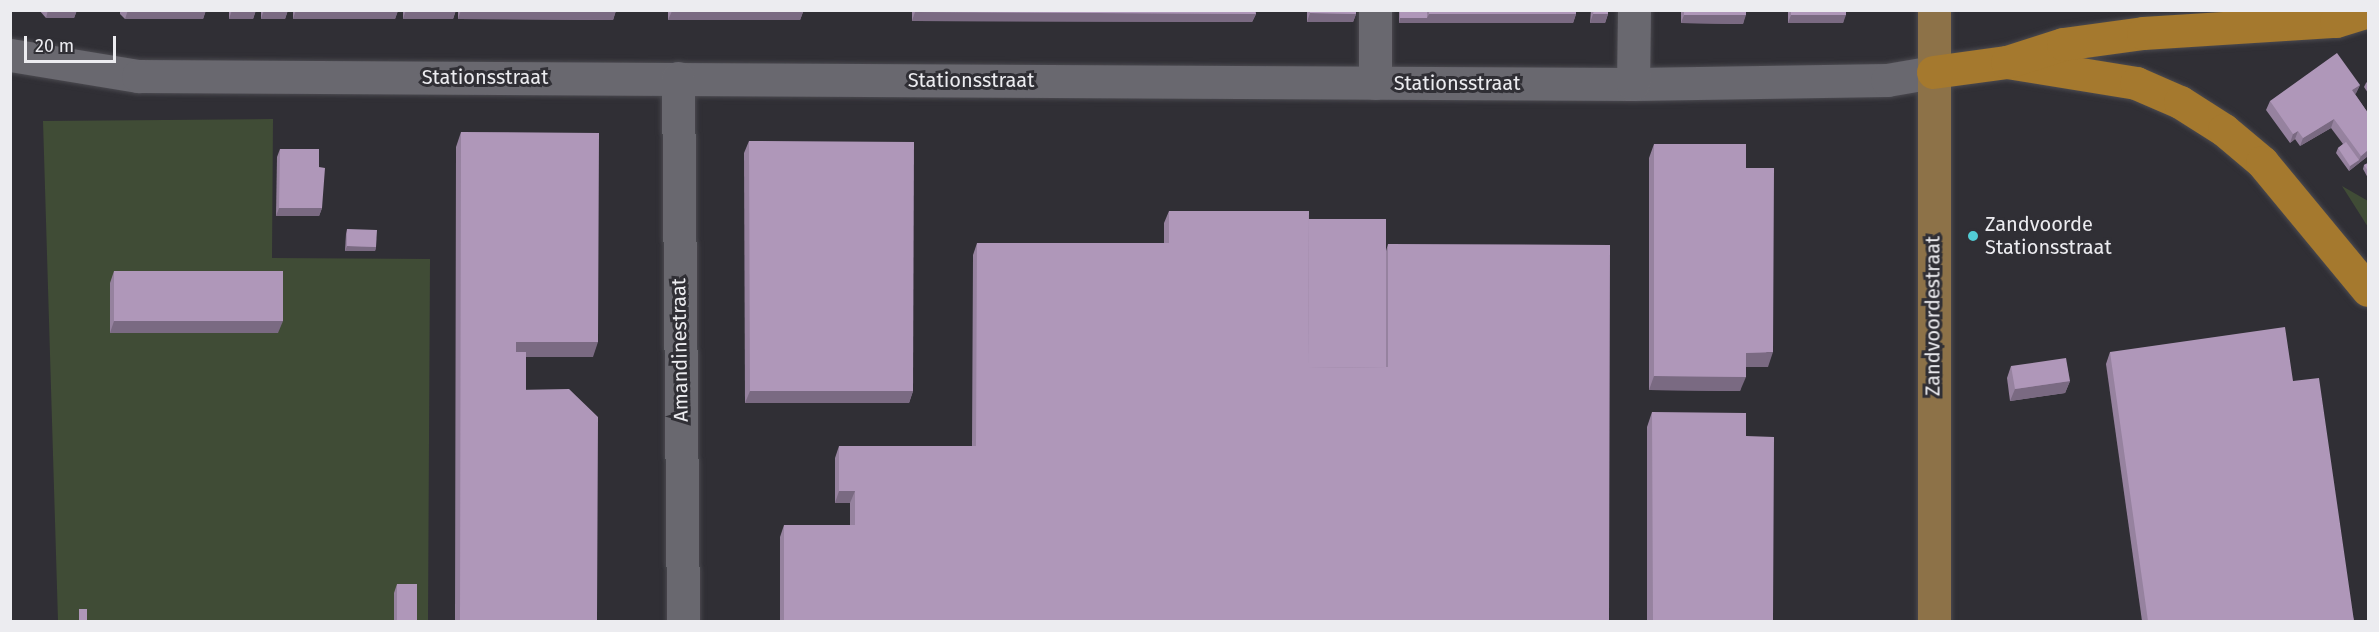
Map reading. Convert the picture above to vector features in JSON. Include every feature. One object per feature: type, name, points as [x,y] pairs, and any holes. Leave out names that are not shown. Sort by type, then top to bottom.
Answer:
[{"type":"highway","points":[[2161,10],[2205,31]]},
{"type":"highway","points":[[1933,72],[2007,62],[2063,44],[2143,33],[2205,31],[2336,21],[2368,11]]},
{"type":"highway","points":[[2007,62],[2136,83],[2181,102],[2224,130],[2262,162],[2368,290]]},
{"type":"main road","name":"Zandvoordestraat","points":[[1934,10],[1934,621]]},
{"type":"street","points":[[1375,10],[1375,83]]},
{"type":"street","points":[[1633,84],[1634,10]]},
{"type":"street","name":"Stationsstraat","points":[[10,55],[138,76],[1633,84],[1887,80],[1933,72]]},
{"type":"street","name":"Amandinestraat","points":[[678,78],[683,621]]},
{"type":"green space","points":[[273,119],[272,258],[430,259],[428,621],[58,621],[43,121]]},
{"type":"green space","points":[[2342,186],[2368,201],[2368,227]]},
{"type":"building","points":[[466,10],[616,10],[616,11]]},
{"type":"building","points":[[803,10],[803,12],[672,11]]},
{"type":"building","points":[[915,10],[1255,10],[1256,14],[915,12]]},
{"type":"building","points":[[1310,10],[1356,10],[1356,14],[1310,13]]},
{"type":"building","points":[[1400,10],[1427,10],[1427,18],[1400,18]]},
{"type":"building","points":[[1429,10],[1576,10],[1576,14],[1429,14]]},
{"type":"building","points":[[1594,10],[1608,10],[1608,14],[1593,14]]},
{"type":"building","points":[[1684,10],[1746,10],[1746,15],[1684,15]]},
{"type":"building","points":[[1791,10],[1846,10],[1846,15],[1791,15]]},
{"type":"building","points":[[2337,53],[2360,85],[2352,90],[2368,113],[2368,150],[2361,156],[2334,119],[2303,138],[2298,131],[2293,134],[2270,101]]},
{"type":"building","points":[[461,132],[599,133],[598,342],[516,342],[516,390],[569,389],[598,417],[597,621],[460,621]]},
{"type":"building","points":[[749,141],[914,142],[913,391],[750,391]]},
{"type":"building","points":[[2346,142],[2359,160],[2350,166],[2338,148]]},
{"type":"building","points":[[1654,144],[1746,144],[1746,168],[1774,168],[1773,352],[1746,353],[1746,377],[1654,376]]},
{"type":"building","points":[[280,149],[319,149],[319,167],[325,168],[322,208],[279,208]]},
{"type":"building","points":[[1169,211],[1309,211],[1308,368],[1388,367],[1388,244],[1610,245],[1609,621],[784,621],[784,525],[855,525],[855,491],[839,491],[839,446],[976,446],[977,243],[1169,243]]},
{"type":"building","points":[[1309,219],[1386,219],[1386,367],[1308,368]]},
{"type":"building","points":[[347,229],[377,230],[376,247],[347,246]]},
{"type":"building","points":[[114,271],[283,271],[283,321],[114,321]]},
{"type":"building","points":[[2285,327],[2293,381],[2319,378],[2354,621],[2148,621],[2110,352]]},
{"type":"building","points":[[516,352],[526,352],[526,390],[516,390]]},
{"type":"building","points":[[2066,358],[2070,381],[2015,389],[2011,366]]},
{"type":"building","points":[[1652,412],[1746,413],[1746,436],[1774,437],[1773,621],[1653,621]]},
{"type":"building","points":[[397,584],[417,584],[417,621],[397,621]]},
{"type":"building","points":[[79,609],[87,609],[87,621],[79,621]]},
{"type":"place","name":"Zandvoorde Stationsstraat","points":[[1973,236]]}]
